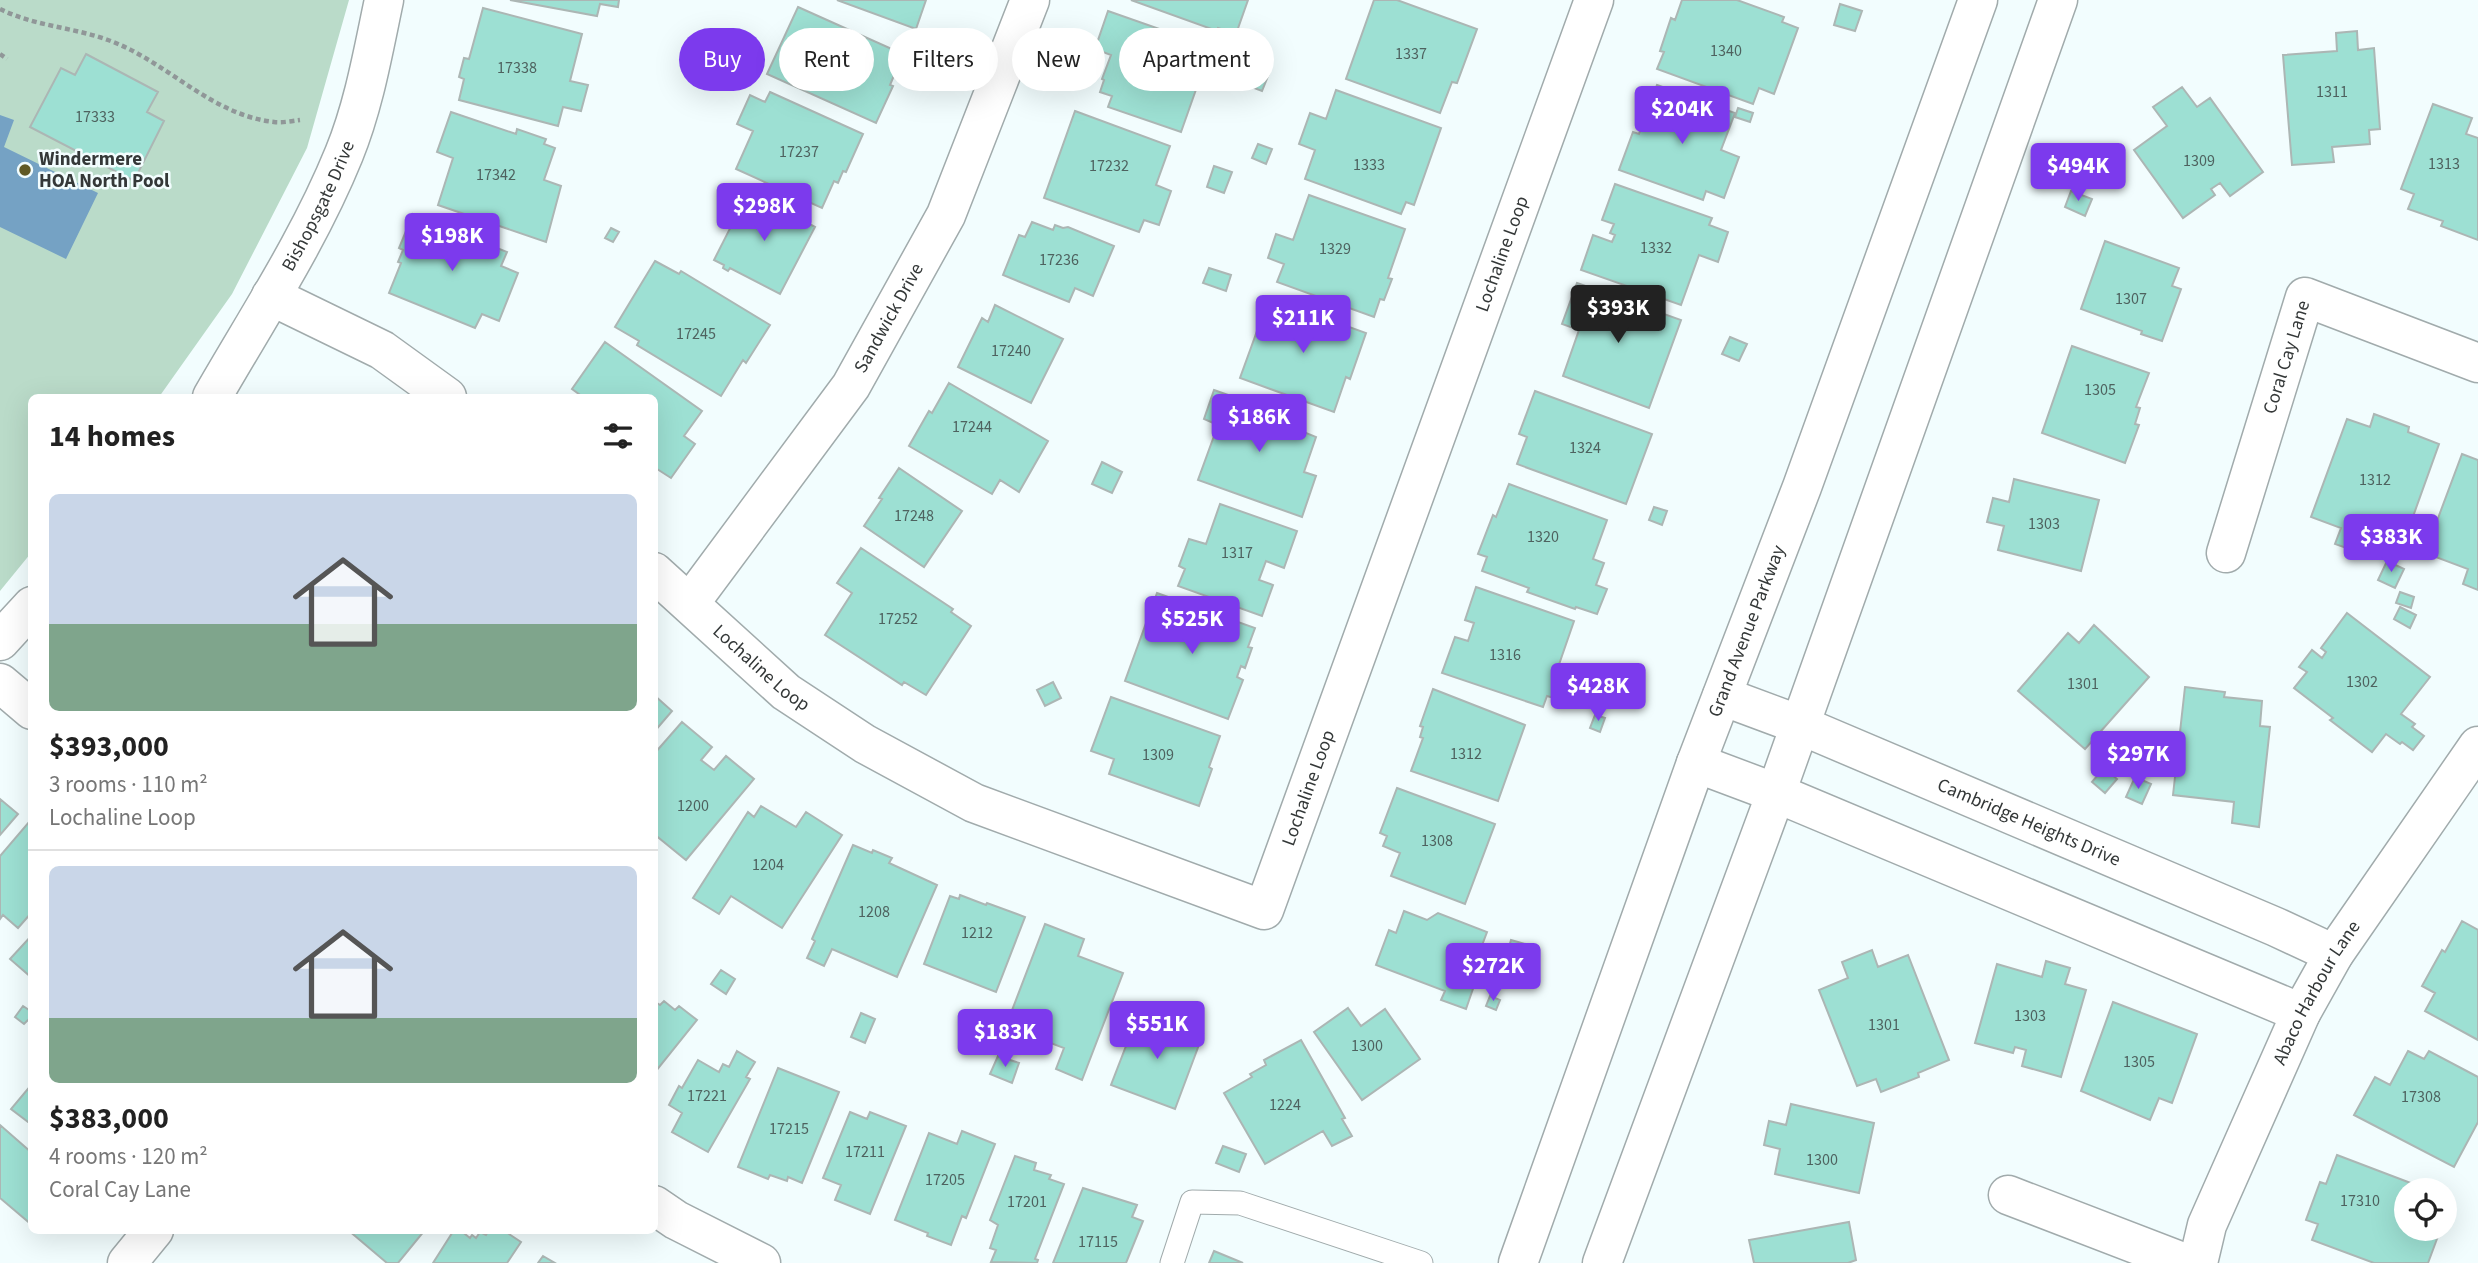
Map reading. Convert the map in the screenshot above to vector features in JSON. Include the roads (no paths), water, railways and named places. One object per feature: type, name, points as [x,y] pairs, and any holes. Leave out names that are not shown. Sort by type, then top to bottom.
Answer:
[{"type":"street","name":"Bishopsgate Drive","points":[[214,394],[304,241],[345,153],[366,87],[384,0]]},
{"type":"street","name":"Sandwick Drive","points":[[690,603],[851,386],[946,215],[1030,0]]},
{"type":"street","name":"Lochaline Loop","points":[[658,575],[786,692],[864,744],[974,803],[1264,910],[1594,0]]},
{"type":"street","name":"Grand Avenue Parkway","points":[[1518,1263],[1696,763],[1802,487],[1978,0]]},
{"type":"street","points":[[1602,1263],[1776,793],[2058,0]]},
{"type":"street","points":[[271,296],[382,350],[443,394]]},
{"type":"street","name":"Coral Cay Lane","points":[[2226,553],[2305,297],[2478,363]]},
{"type":"street","points":[[0,641],[28,610]]},
{"type":"street","points":[[0,683],[28,707]]},
{"type":"street","name":"Cambridge Heights Drive","points":[[1722,696],[1800,725],[2334,954]]},
{"type":"street","name":"Abaco Harbour Lane","points":[[2198,1263],[2207,1225],[2301,1013],[2334,954],[2478,746]]},
{"type":"street","points":[[1696,763],[1776,793],[2301,1013]]},
{"type":"street","points":[[2008,1195],[2185,1263]]},
{"type":"street","points":[[658,1208],[676,1220],[761,1263]]},
{"type":"street","points":[[127,1263],[151,1234]]},
{"type":"lane","points":[[1172,1263],[1192,1202],[1240,1203],[1421,1263]]},
{"type":"water","name":"Windermere HOA North Pool","points":[[0,115],[14,120],[4,147],[98,193],[66,259],[0,227]]},
{"type":"place","name":"Windermere HOA North Pool","points":[[25,170]]}]
